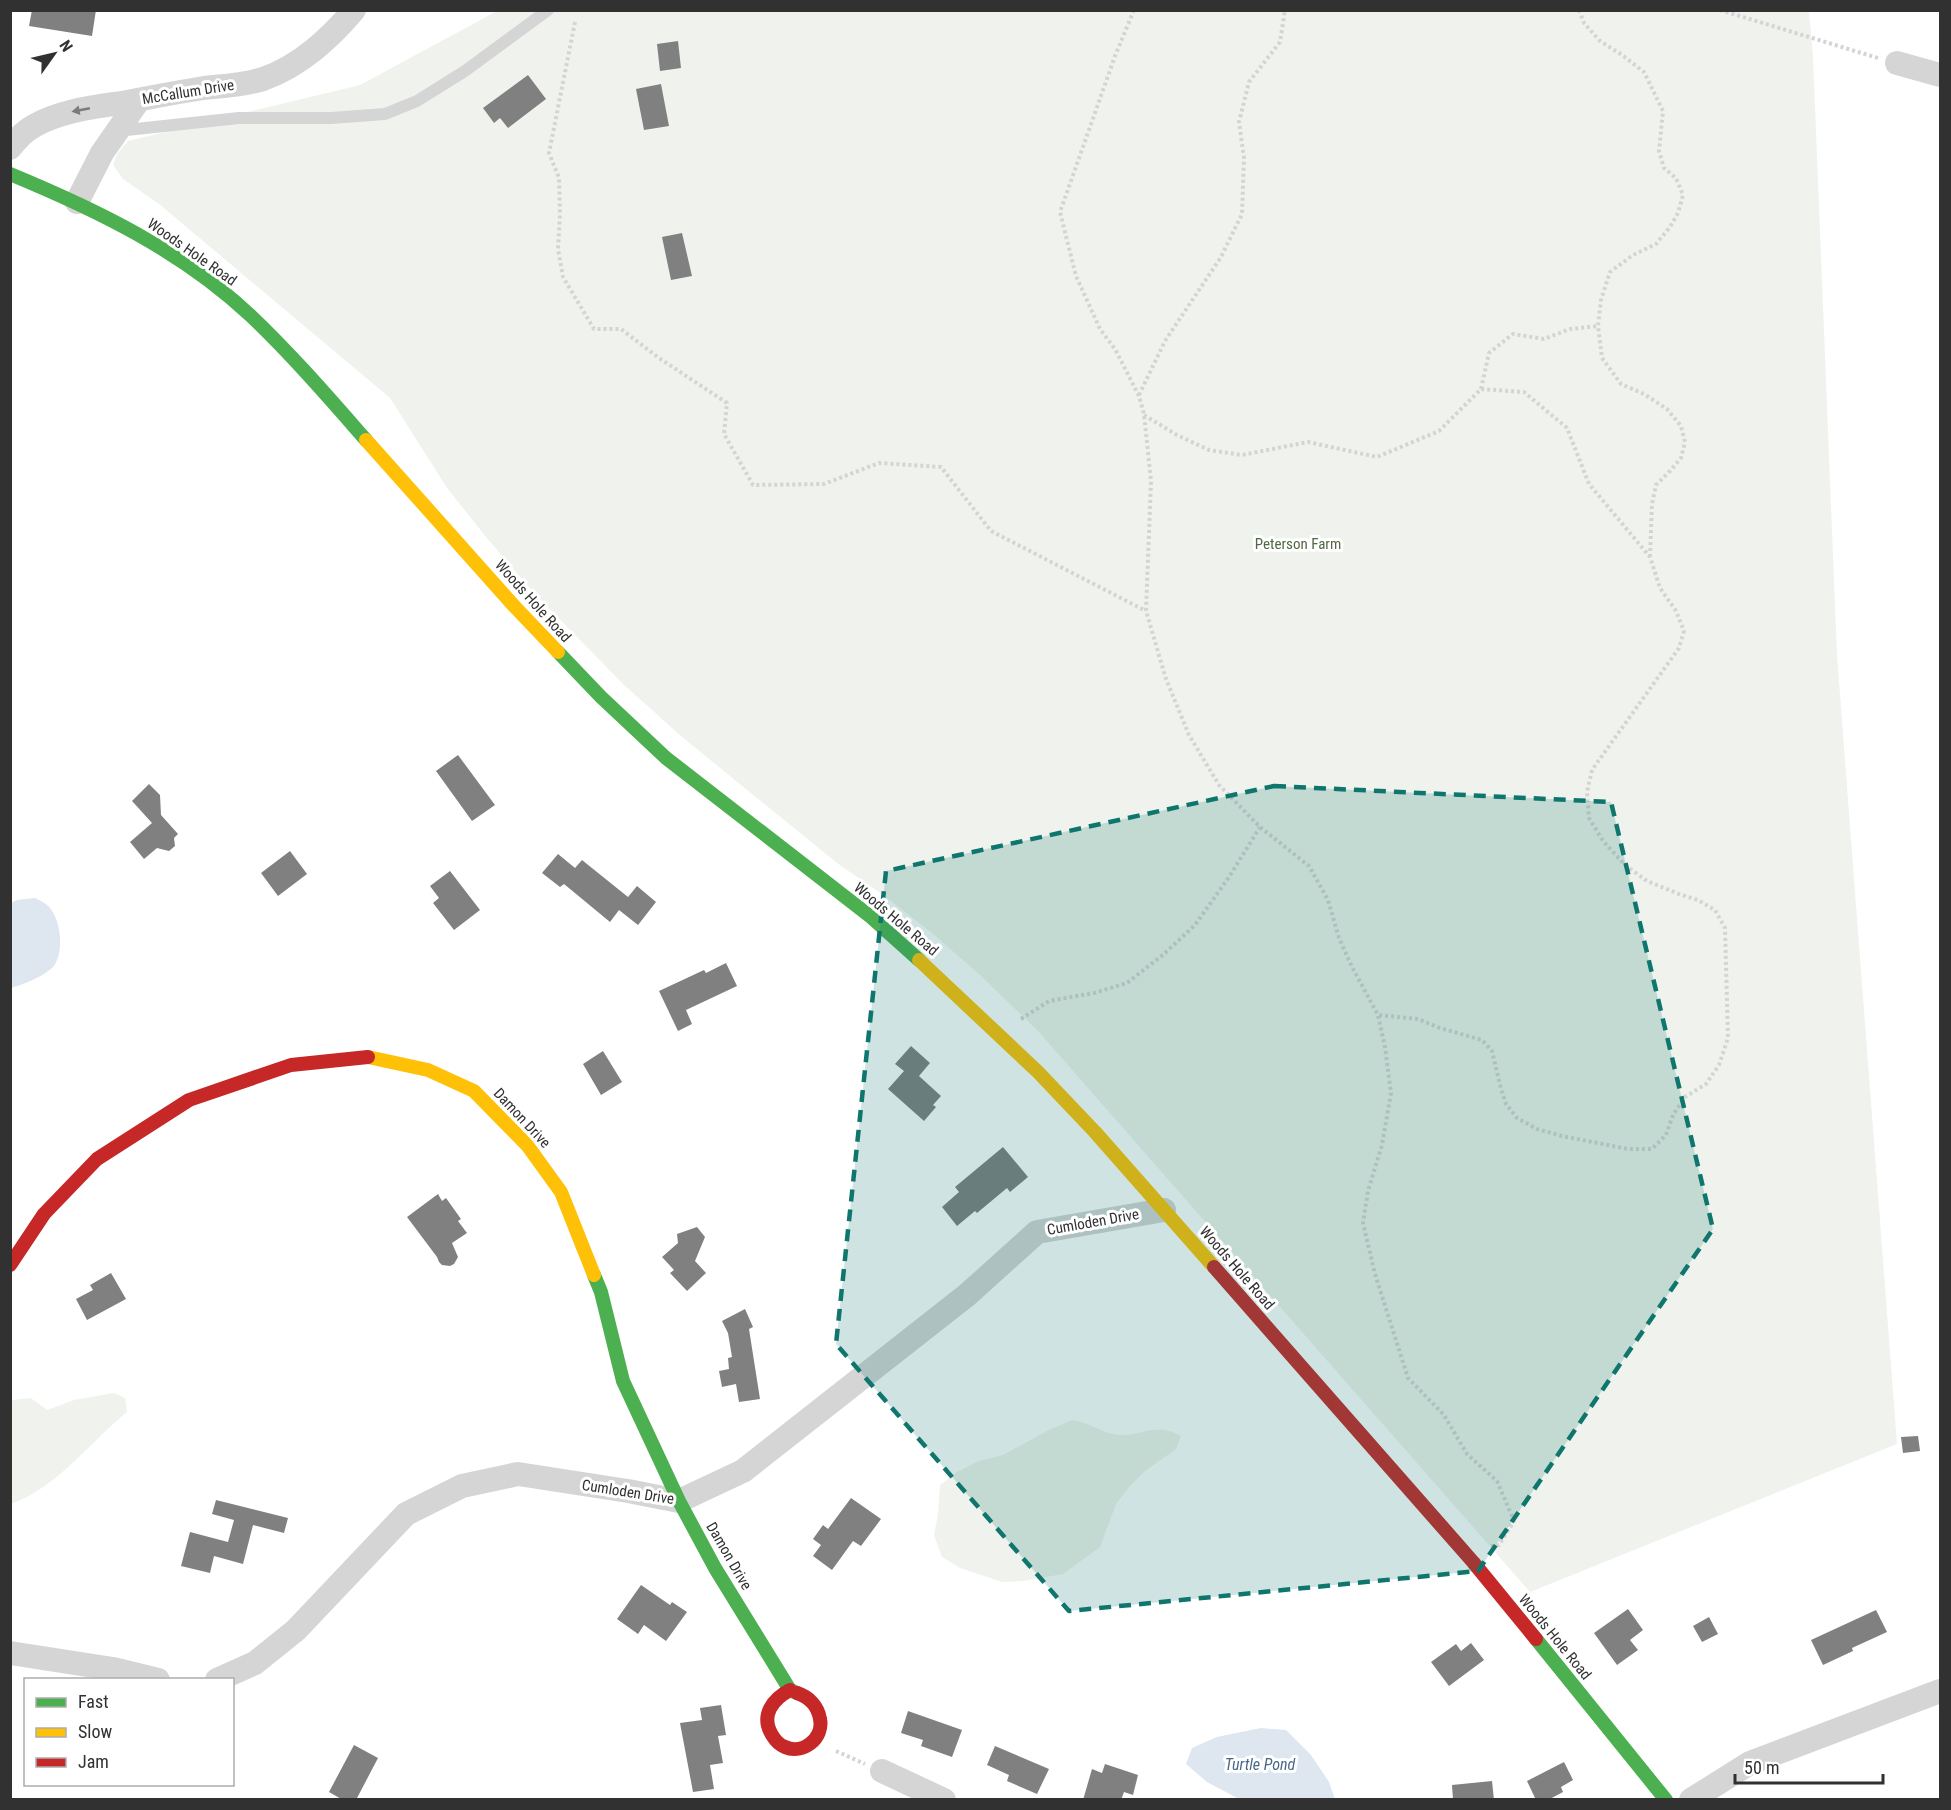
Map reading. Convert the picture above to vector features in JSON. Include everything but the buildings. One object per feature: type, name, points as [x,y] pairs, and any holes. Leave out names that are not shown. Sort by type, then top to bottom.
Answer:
[{"type":"main road","name":"Woods Hole Road","points":[[10,174],[77,202],[146,238],[202,276],[251,316],[327,396],[515,607],[601,697],[666,758],[871,917],[998,1033],[1095,1132],[1473,1562],[1666,1800]]},
{"type":"main road","name":"Damon Drive","points":[[10,1265],[44,1214],[97,1159],[189,1100],[291,1065],[368,1057],[428,1070],[474,1091],[527,1144],[561,1192],[601,1292],[623,1381],[679,1502],[716,1568],[790,1690],[801,1692],[811,1699],[819,1710],[822,1721],[820,1732],[814,1741]]},
{"type":"main road","points":[[790,1690],[780,1695],[772,1704],[767,1714],[768,1727],[774,1739],[782,1746],[792,1750],[805,1747],[814,1741]]},
{"type":"street","name":"McCallum Drive","points":[[10,148],[34,125],[56,116],[263,78],[307,55],[329,37],[354,10]]},
{"type":"street","points":[[1897,63],[1941,75]]},
{"type":"street","name":"McCallum Drive","points":[[77,202],[102,153],[139,100]]},
{"type":"street","name":"Cumloden Drive","points":[[221,1678],[255,1663],[296,1630],[406,1514],[462,1486],[518,1474],[628,1491],[679,1502],[743,1471],[968,1295],[1037,1232],[1164,1210]]},
{"type":"street","points":[[10,1653],[113,1669],[150,1678]]},
{"type":"street","points":[[1691,1800],[1750,1763],[1941,1691]]},
{"type":"street","points":[[882,1771],[944,1800]]},
{"type":"lane","points":[[116,131],[239,118],[331,118],[385,114],[417,100],[465,71],[548,10]]},
{"type":"path","points":[[1134,10],[1115,56],[1060,212],[1076,276],[1100,329],[1115,349],[1139,396],[1144,414],[1151,481],[1146,611],[1166,679],[1189,735],[1219,785],[1260,827],[1309,866],[1328,900],[1339,938],[1352,968],[1378,1016],[1391,1093],[1382,1145],[1368,1191],[1363,1223],[1375,1274],[1408,1378],[1444,1415],[1467,1454],[1497,1480],[1514,1521],[1499,1545],[1479,1549],[1473,1562]]},
{"type":"path","points":[[1139,396],[1165,341],[1221,257],[1242,214],[1244,158],[1239,122],[1249,82],[1280,42],[1285,10]]},
{"type":"path","points":[[1378,1016],[1418,1019],[1482,1040],[1492,1051],[1506,1104],[1517,1118],[1537,1129],[1562,1136],[1628,1149],[1653,1149],[1666,1135],[1673,1114],[1685,1097],[1706,1084],[1719,1065],[1728,1038],[1725,928],[1715,910],[1698,900],[1647,881],[1625,865],[1603,841],[1589,818],[1587,792],[1592,770],[1679,648],[1684,631],[1676,611],[1660,588],[1650,556],[1652,504],[1656,485],[1681,458],[1685,442],[1681,426],[1667,409],[1644,394],[1621,384],[1602,358],[1598,326],[1601,300],[1610,272],[1634,255],[1656,244],[1678,213],[1683,195],[1676,178],[1664,168],[1659,151],[1663,111],[1644,72],[1600,41],[1584,23],[1579,10]]},
{"type":"path","points":[[1720,10],[1897,63]]},
{"type":"path","points":[[575,22],[549,153],[559,178],[558,249],[562,277],[594,329],[621,329],[659,358],[727,402],[724,434],[753,485],[824,484],[879,462],[941,467],[991,531],[1146,611]]},
{"type":"path","points":[[1144,414],[1177,435],[1209,450],[1242,455],[1308,442],[1377,457],[1439,431],[1481,389],[1489,353],[1513,334],[1544,339],[1570,329],[1598,326]]},
{"type":"path","points":[[1481,389],[1524,392],[1567,428],[1590,484],[1650,556]]},
{"type":"path","points":[[998,1033],[1049,1002],[1094,993],[1127,982],[1164,954],[1195,925],[1229,877],[1260,827]]},
{"type":"path","points":[[814,1741],[882,1771]]},
{"type":"highlighted area","points":[[1274,786],[1611,802],[1713,1229],[1478,1571],[1069,1611],[836,1344],[886,871]]},
{"type":"green space","name":"Peterson Farm","points":[[497,11],[1809,11],[1813,56],[1837,655],[1897,1444],[1530,1592],[1038,1031],[932,933],[837,863],[681,736],[623,684],[534,593],[486,537],[447,488],[390,398],[159,204],[123,179],[113,165],[117,154],[128,141],[360,85]]},
{"type":"green space","points":[[114,1393],[125,1398],[127,1412],[58,1476],[44,1487],[11,1504],[12,1400],[31,1398],[47,1410],[74,1400]]},
{"type":"green space","points":[[1072,1420],[1115,1434],[1165,1430],[1181,1436],[1176,1449],[1145,1471],[1116,1504],[1100,1547],[1063,1574],[1024,1581],[1002,1582],[960,1568],[942,1557],[934,1535],[940,1485],[957,1472],[979,1461],[1003,1455]]},
{"type":"water","points":[[35,898],[47,905],[56,917],[60,935],[57,961],[44,974],[11,988],[11,903]]},
{"type":"water","name":"Turtle Pond","points":[[1261,1728],[1286,1730],[1311,1755],[1329,1782],[1335,1799],[1239,1799],[1207,1782],[1186,1764],[1192,1748],[1217,1737]]},
{"type":"traffic: fast","points":[[10,174],[75,202],[137,234],[196,271],[251,316],[366,440]]},
{"type":"traffic: fast","points":[[558,652],[601,697],[666,758],[871,917],[919,960]]},
{"type":"traffic: fast","points":[[594,1275],[601,1292],[623,1381],[679,1501],[715,1568],[790,1690],[797,1693]]},
{"type":"traffic: fast","points":[[1536,1639],[1666,1800]]},
{"type":"traffic: slow","points":[[366,440],[558,652]]},
{"type":"traffic: slow","points":[[919,960],[1038,1072],[1095,1132],[1214,1267]]},
{"type":"traffic: slow","points":[[368,1057],[428,1070],[474,1091],[527,1145],[561,1192],[594,1275]]},
{"type":"traffic: jam","points":[[10,1265],[44,1214],[97,1159],[189,1100],[291,1065],[368,1057]]},
{"type":"traffic: jam","points":[[1214,1267],[1473,1562],[1536,1639]]},
{"type":"traffic: jam","points":[[790,1690],[778,1698],[770,1708],[767,1721],[772,1735],[779,1744],[792,1749],[799,1749],[811,1743],[819,1733],[820,1726],[819,1714],[815,1706],[797,1693]]}]
